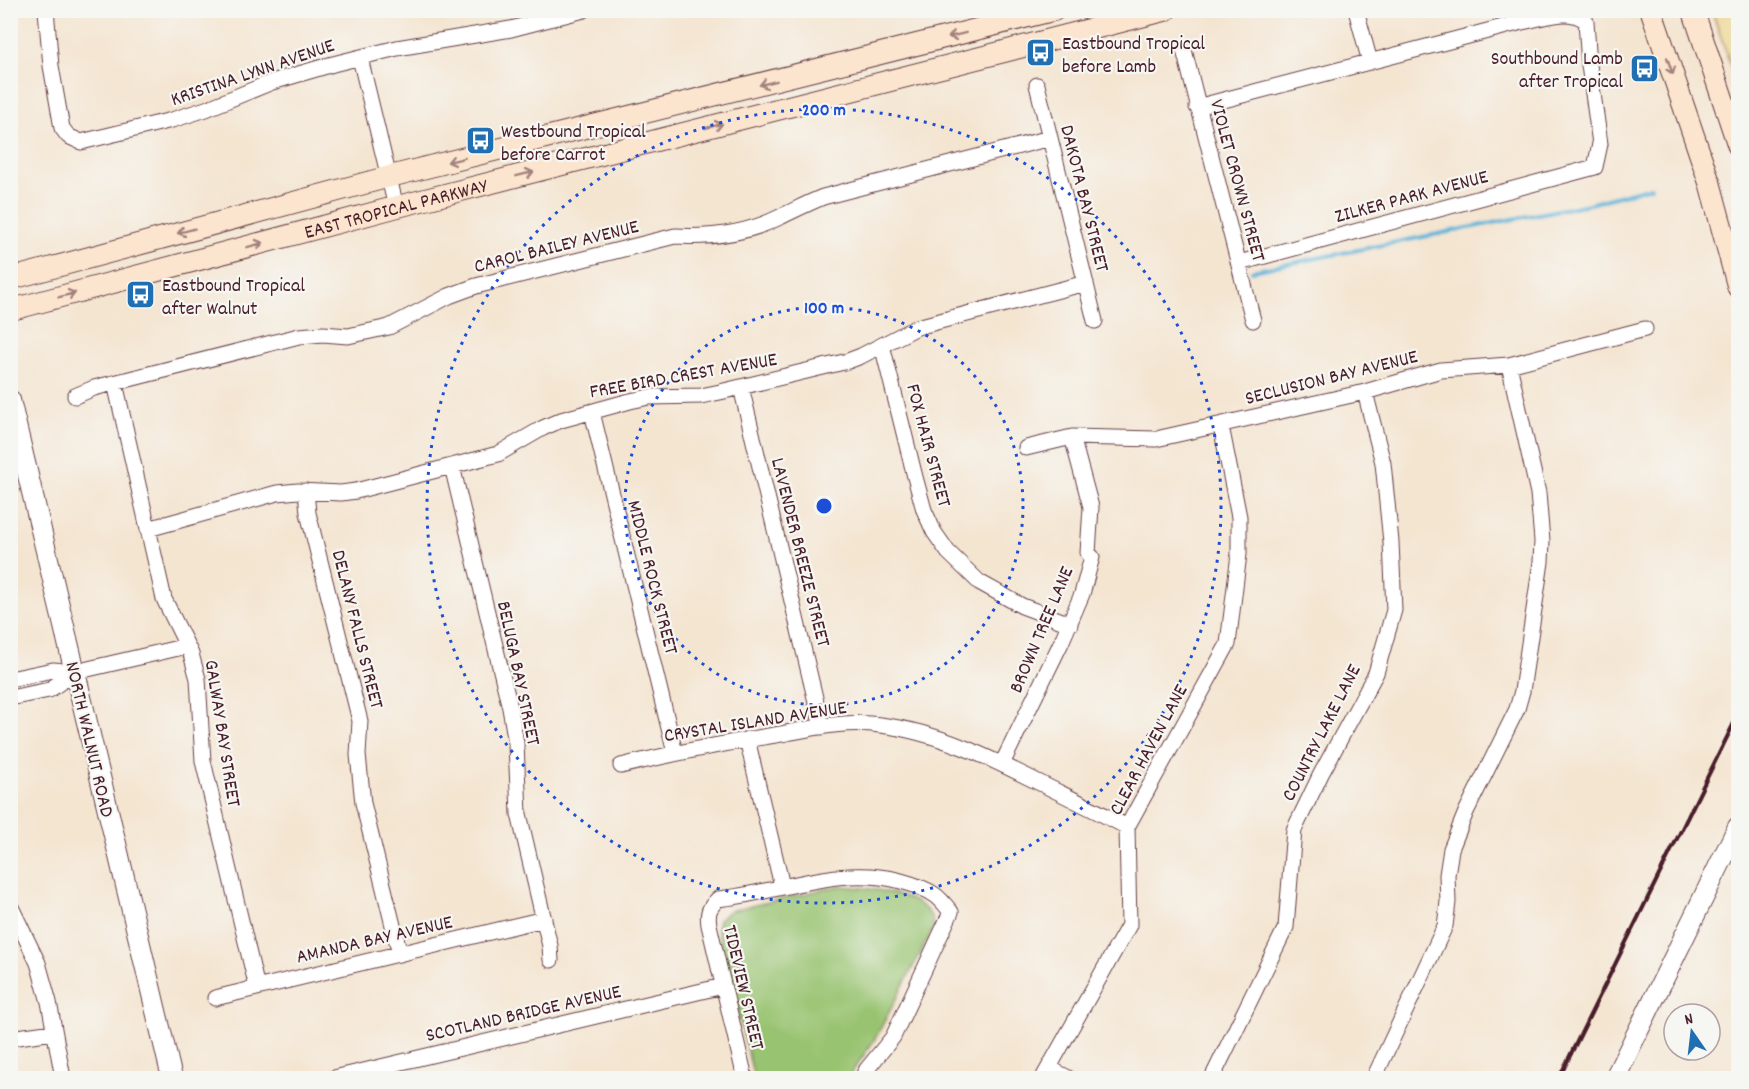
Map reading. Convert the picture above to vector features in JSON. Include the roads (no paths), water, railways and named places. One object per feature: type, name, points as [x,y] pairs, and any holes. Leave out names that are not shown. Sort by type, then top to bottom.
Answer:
[{"type":"main road","name":"EAST TROPICAL PARKWAY","points":[[10,279],[388,177],[1054,10]]},
{"type":"main road","name":"EAST TROPICAL PARKWAY","points":[[10,310],[1110,18],[1166,10]]},
{"type":"main road","points":[[1651,10],[1710,184],[1738,287]]},
{"type":"main road","points":[[1693,10],[1738,145]]},
{"type":"street","name":"KRISTINA LYNN AVENUE","points":[[46,10],[51,66],[60,118],[63,128],[74,140],[81,142],[94,141],[172,120],[298,73],[397,48],[511,29],[584,10]]},
{"type":"street","points":[[1197,106],[1370,62],[1356,10]]},
{"type":"street","name":"ZILKER PARK AVENUE","points":[[1239,263],[1594,167],[1600,144],[1586,21],[1580,17],[1570,14],[1553,15],[1370,62]]},
{"type":"street","name":"VIOLET CROWN STREET","points":[[1184,50],[1253,320]]},
{"type":"street","points":[[360,58],[396,207]]},
{"type":"street","name":"DAKOTA BAY STREET","points":[[1037,86],[1095,321]]},
{"type":"street","name":"CAROL BAILEY AVENUE","points":[[75,396],[115,383],[299,336],[323,334],[348,336],[389,327],[449,296],[477,286],[675,236],[719,236],[741,231],[780,217],[801,205],[822,197],[1050,138]]},
{"type":"street","name":"FREE BIRD CREST AVENUE","points":[[147,529],[277,493],[356,491],[498,454],[543,428],[592,412],[650,397],[700,396],[848,361],[917,327],[1086,283]]},
{"type":"street","name":"SECLUSION BAY AVENUE","points":[[1026,448],[1072,437],[1156,439],[1365,392],[1441,370],[1509,365],[1645,329]]},
{"type":"street","name":"FOX HAIR STREET","points":[[882,345],[918,488],[934,532],[948,552],[979,582],[1022,606],[1070,624]]},
{"type":"street","points":[[1374,1078],[1445,926],[1451,849],[1466,812],[1517,709],[1526,672],[1542,541],[1538,492],[1509,365]]},
{"type":"street","name":"GALWAY BAY STREET","points":[[115,383],[165,599],[187,646],[198,679],[203,761],[256,988]]},
{"type":"street","name":"LAVENDER BREEZE STREET","points":[[741,387],[822,727]]},
{"type":"street","name":"COUNTRY LAKE LANE","points":[[1212,1078],[1286,927],[1294,830],[1321,774],[1376,674],[1394,610],[1391,542],[1383,463],[1365,392]]},
{"type":"street","name":"NORTH WALNUT ROAD","points":[[10,400],[172,1078]]},
{"type":"street","name":"MIDDLE ROCK STREET","points":[[592,412],[675,753]]},
{"type":"street","name":"CLEAR HAVEN LANE","points":[[1046,1073],[1129,926],[1127,827],[1228,644],[1239,554],[1239,517],[1221,426]]},
{"type":"street","name":"BROWN TREE LANE","points":[[1002,764],[1070,624],[1082,594],[1092,557],[1088,553],[1091,507],[1072,437]]},
{"type":"street","name":"BELUGA BAY STREET","points":[[452,466],[510,708],[516,743],[519,814],[550,946],[551,960]]},
{"type":"street","name":"DELANY FALLS STREET","points":[[306,491],[308,513],[360,721],[359,766],[363,803],[400,954]]},
{"type":"street","points":[[10,680],[53,670],[75,672],[187,646]]},
{"type":"street","points":[[10,699],[49,690],[75,672]]},
{"type":"street","name":"CRYSTAL ISLAND AVENUE","points":[[621,766],[747,739],[822,727],[879,724],[920,732],[955,744],[1002,764],[1127,827]]},
{"type":"street","points":[[747,739],[782,886],[836,876],[868,875],[892,878],[913,884],[936,895],[951,912],[893,1037],[862,1078]]},
{"type":"street","points":[[1615,1078],[1738,826]]},
{"type":"street","name":"TIDEVIEW STREET","points":[[745,1078],[707,914],[718,899],[782,886]]},
{"type":"street","points":[[10,904],[38,963],[63,1078]]},
{"type":"street","name":"AMANDA BAY AVENUE","points":[[215,998],[544,919]]},
{"type":"street","name":"SCOTLAND BRIDGE AVENUE","points":[[334,1078],[723,987]]},
{"type":"street","points":[[10,1038],[54,1032]]},
{"type":"street","points":[[1046,1073],[1068,1078]]},
{"type":"waterway","points":[[1252,271],[1589,204],[1651,187]]},
{"type":"railway","points":[[1559,1078],[1738,715]]},
{"type":"place","name":"Eastbound Tropical before Lamb","points":[[1041,53]]},
{"type":"place","name":"Southbound Lamb after Tropical","points":[[1644,68]]},
{"type":"place","name":"Westbound Tropical before Carrot","points":[[480,141]]},
{"type":"place","name":"Eastbound Tropical after Walnut","points":[[141,295]]}]
